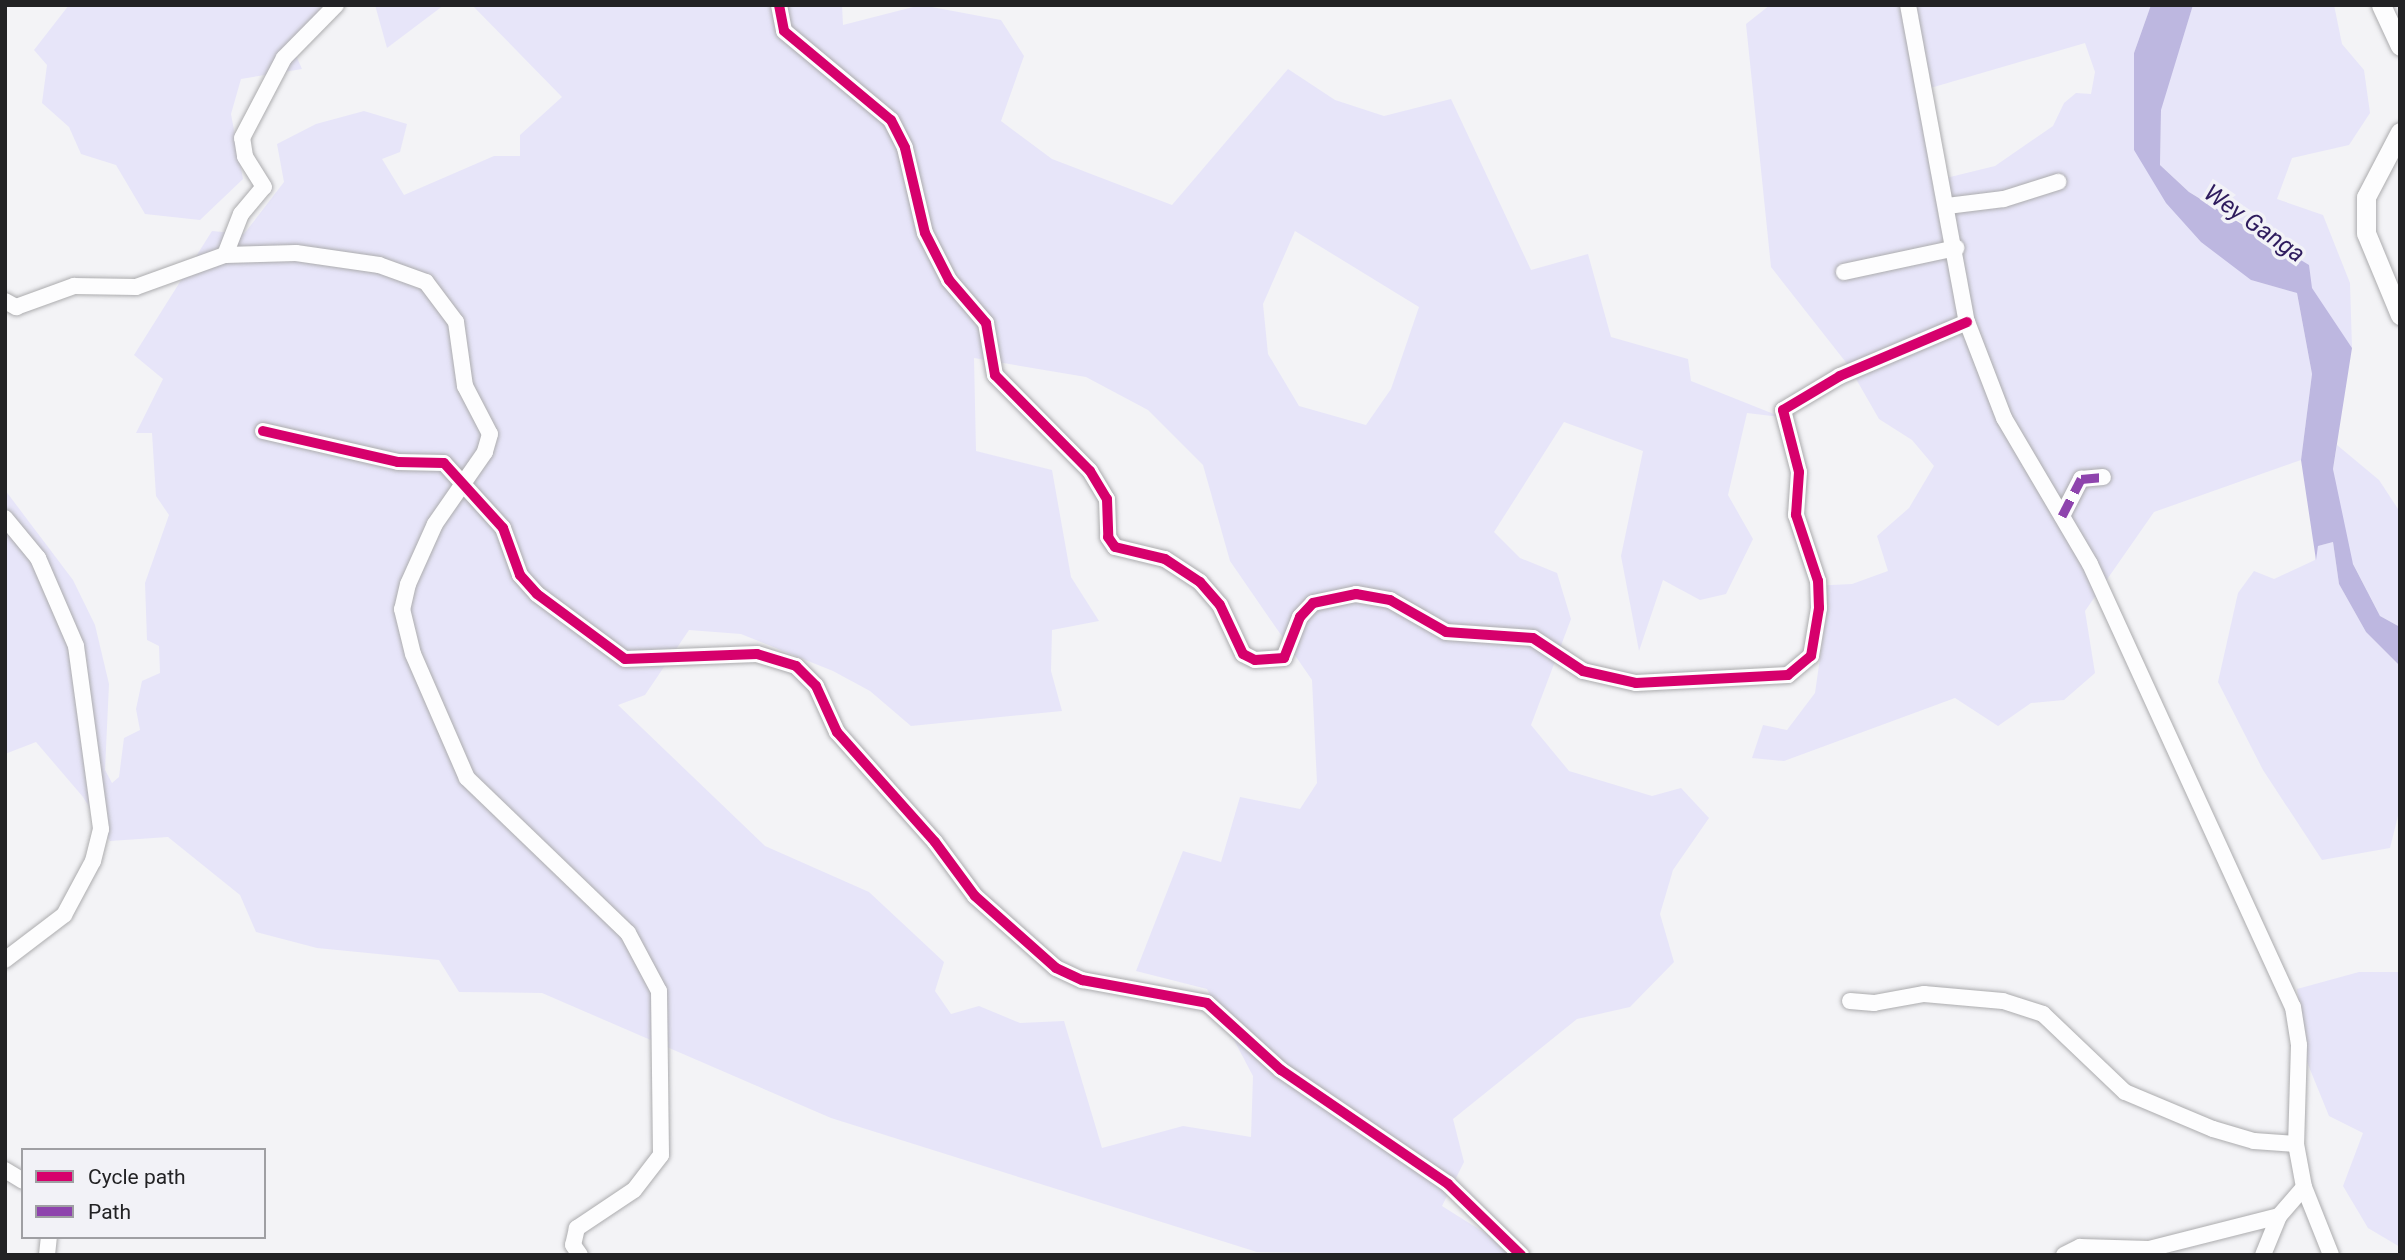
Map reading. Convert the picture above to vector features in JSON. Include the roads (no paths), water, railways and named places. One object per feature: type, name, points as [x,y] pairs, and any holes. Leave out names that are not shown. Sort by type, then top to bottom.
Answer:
[{"type":"main road","points":[[2381,5],[2400,46]]},
{"type":"main road","points":[[2400,132],[2366,197],[2366,233],[2400,315]]},
{"type":"street","points":[[225,255],[241,214],[264,187],[245,156],[242,138],[284,58],[336,5]]},
{"type":"street","points":[[779,5],[784,31],[891,120],[905,148],[925,233],[949,280],[986,323],[995,375],[1090,471],[1107,499],[1108,537],[1115,547],[1165,559],[1200,582],[1220,606],[1243,654],[1255,660],[1284,658],[1300,617],[1313,603],[1344,594],[1390,600],[1446,632],[1533,638],[1583,671],[1636,683],[1788,675],[1811,656],[1819,608],[1818,581],[1796,515],[1799,472],[1783,410],[1840,376],[1966,322]]},
{"type":"street","points":[[1908,5],[1956,248],[1966,322],[2004,418],[2062,516],[2142,673],[2293,1007],[2299,1045],[2295,1143],[2304,1186],[2331,1255]]},
{"type":"street","points":[[1947,206],[2004,199],[2058,182]]},
{"type":"street","points":[[1844,272],[1956,248]]},
{"type":"street","points":[[5,300],[16,307],[74,286],[96,284],[114,291],[136,287],[225,255],[296,253],[379,265],[426,282],[456,321],[465,386],[490,433],[464,487],[435,524],[408,584],[402,609],[413,654],[467,778],[628,933],[659,990],[661,1155],[634,1190],[578,1228],[573,1245],[580,1255]]},
{"type":"street","points":[[263,431],[398,462],[444,463],[503,528],[520,575],[537,594],[625,659],[649,662],[661,655],[757,654],[796,666],[816,686],[836,732],[936,842],[975,896],[1056,968],[1082,980],[1207,1003],[1281,1070],[1448,1184],[1521,1255]]},
{"type":"street","points":[[2062,516],[2081,479],[2103,477]]},
{"type":"street","points":[[5,518],[38,558],[76,646],[101,829],[93,861],[64,915],[5,960]]},
{"type":"street","points":[[1850,1001],[1874,1003],[1924,994],[2003,1001],[2043,1014],[2125,1093],[2213,1129],[2254,1141],[2295,1143]]},
{"type":"street","points":[[5,1170],[21,1180]]},
{"type":"street","points":[[2263,1255],[2279,1216],[2304,1186]]},
{"type":"street","points":[[2064,1255],[2080,1247],[2149,1249],[2279,1216]]},
{"type":"water label","name":"Wey Ganga","points":[[2254,224]]}]
